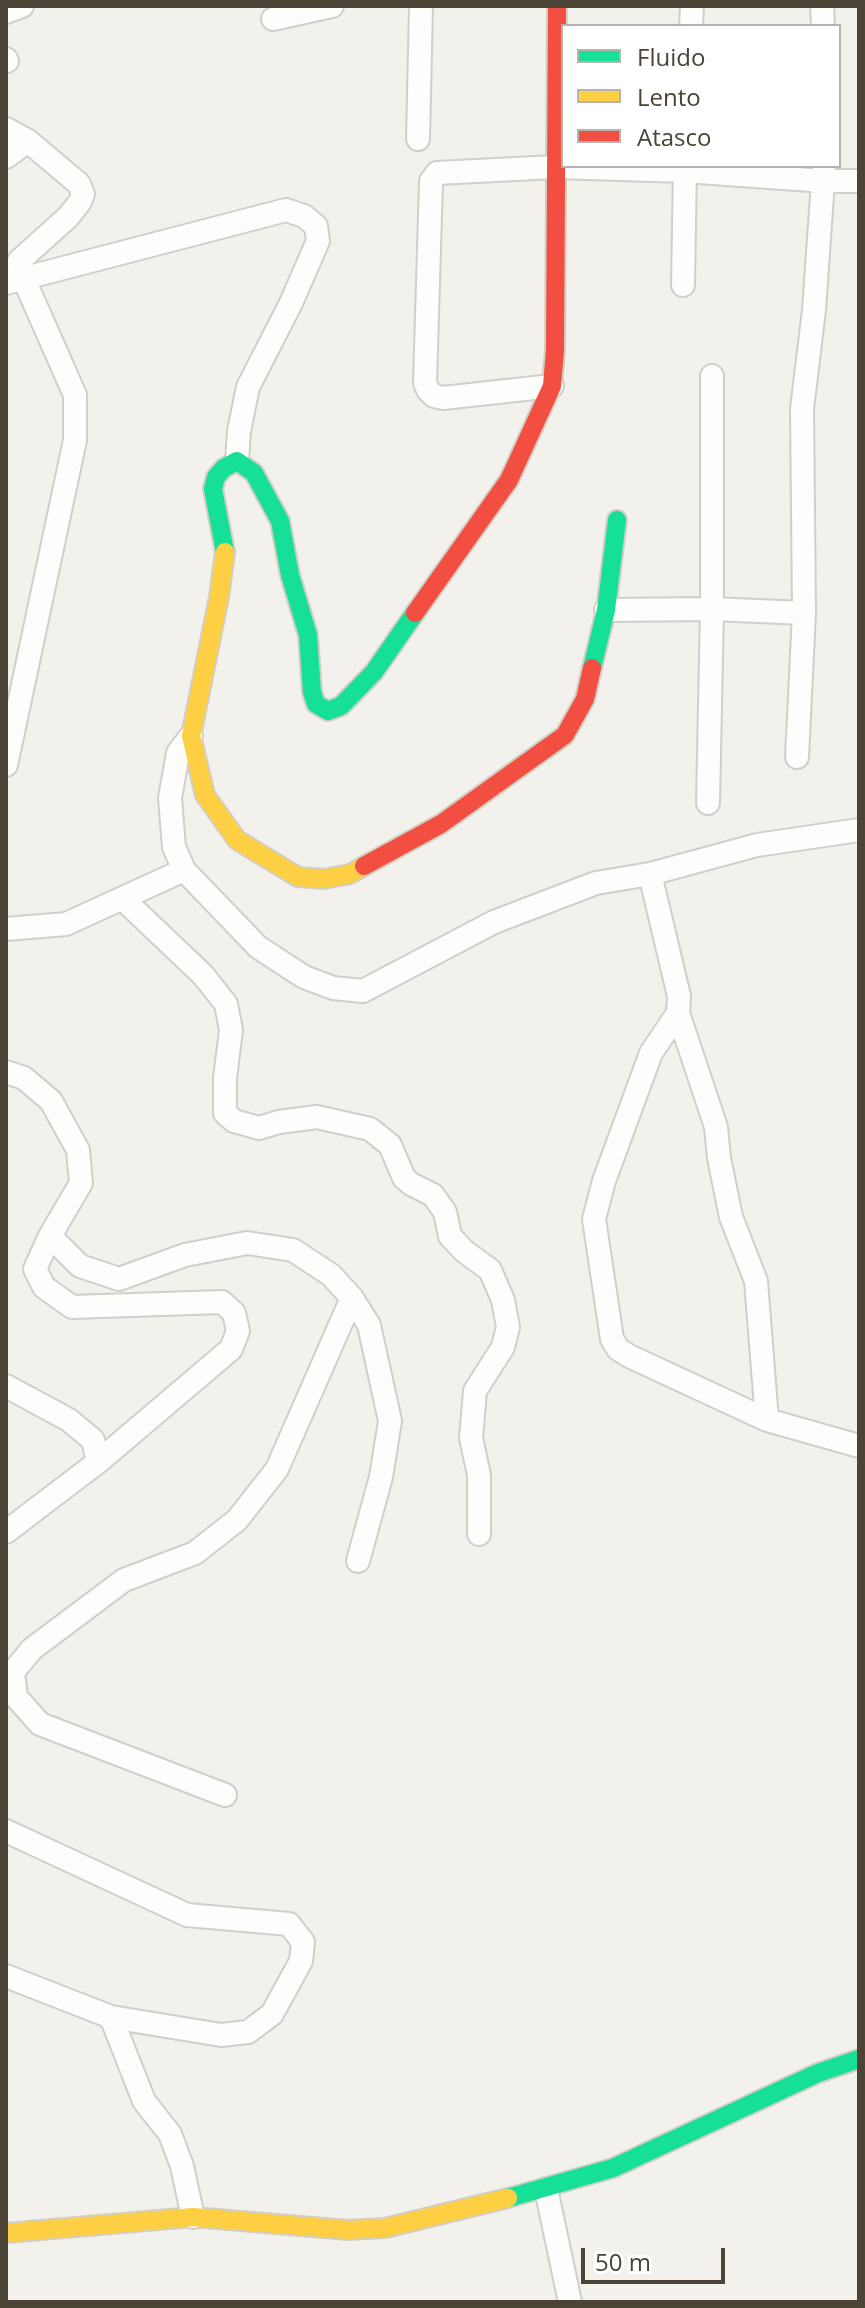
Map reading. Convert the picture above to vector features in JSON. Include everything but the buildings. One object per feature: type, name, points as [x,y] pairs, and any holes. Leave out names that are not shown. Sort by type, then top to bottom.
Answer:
[{"type":"street","points":[[6,12],[22,6]]},
{"type":"street","points":[[273,19],[332,6]]},
{"type":"street","points":[[418,139],[421,6]]},
{"type":"street","points":[[237,461],[254,473],[280,521],[290,575],[308,635],[312,692],[316,704],[328,711],[341,706],[374,672],[509,480],[552,386],[555,350],[557,6]]},
{"type":"street","points":[[6,129],[28,141],[79,184],[83,194],[68,217],[19,261],[15,281],[75,395],[75,440],[6,765]]},
{"type":"street","points":[[6,157],[28,141]]},
{"type":"street","points":[[552,386],[443,398],[434,396],[425,383],[431,181],[441,171],[561,167]]},
{"type":"street","points":[[683,285],[685,168],[824,174],[859,181]]},
{"type":"street","points":[[797,757],[804,613],[802,409],[814,310],[824,174]]},
{"type":"street","points":[[15,281],[286,210],[304,216],[316,226],[318,241],[291,303],[248,387],[239,431],[237,461]]},
{"type":"street","points":[[708,803],[712,376]]},
{"type":"street","points":[[237,461],[216,477],[213,489],[226,546],[191,736],[205,795],[237,840],[298,877],[324,879],[350,874],[441,824],[565,735],[585,699],[606,610],[617,520]]},
{"type":"street","points":[[606,610],[712,609],[804,613]]},
{"type":"street","points":[[191,736],[178,753],[170,798],[174,847],[184,870],[258,947],[304,977],[333,988],[363,991],[494,922],[596,883],[650,874],[757,845],[859,830]]},
{"type":"street","points":[[6,929],[66,924],[184,870]]},
{"type":"street","points":[[650,874],[679,996],[678,1013],[716,1127],[731,1217],[756,1281],[767,1420]]},
{"type":"street","points":[[123,899],[203,975],[226,1004],[231,1030],[225,1078],[225,1113],[234,1121],[259,1128],[317,1117],[370,1129],[390,1145],[404,1178],[433,1195],[439,1203],[445,1212],[450,1236],[490,1270],[503,1300],[508,1327],[503,1347],[475,1391],[471,1438],[479,1475],[479,1534]]},
{"type":"street","points":[[678,1013],[651,1053],[604,1181],[594,1219],[612,1339],[618,1349],[629,1356],[767,1420],[859,1446]]},
{"type":"street","points":[[6,1072],[24,1078],[51,1101],[78,1150],[81,1183],[35,1269],[44,1287],[72,1307],[222,1302],[234,1313],[238,1331],[231,1349],[98,1462],[6,1532]]},
{"type":"street","points":[[50,1236],[80,1266],[119,1279],[185,1255],[247,1243],[293,1250],[331,1275],[352,1298],[369,1325],[390,1421],[381,1477],[358,1561]]},
{"type":"street","points":[[225,1795],[40,1724],[16,1697],[13,1672],[32,1649],[124,1580],[195,1553],[237,1520],[277,1469],[352,1298]]},
{"type":"street","points":[[6,1386],[69,1420],[93,1440],[98,1462]]},
{"type":"street","points":[[6,1831],[187,1915],[289,1924],[303,1942],[301,1961],[272,2014],[248,2032],[221,2035],[111,2017],[6,1976]]},
{"type":"street","points":[[111,2017],[144,2101],[170,2134],[182,2166],[193,2217]]},
{"type":"street","points":[[6,2233],[193,2217],[348,2230],[385,2228],[546,2189],[613,2168],[818,2073],[859,2059]]},
{"type":"street","points":[[546,2189],[570,2302]]},
{"type":"traffic: fast","points":[[225,552],[213,489],[216,477],[237,461],[254,473],[280,521],[290,575],[308,635],[312,692],[316,704],[328,711],[341,706],[374,672],[415,613]]},
{"type":"traffic: fast","points":[[592,668],[606,610],[617,520]]},
{"type":"traffic: fast","points":[[508,2198],[613,2168],[818,2073],[859,2059]]},
{"type":"traffic: slow","points":[[225,552],[191,736],[205,795],[237,840],[298,877],[324,879],[350,874],[364,866]]},
{"type":"traffic: slow","points":[[6,2233],[193,2217],[348,2230],[385,2228],[508,2198]]},
{"type":"traffic: jam","points":[[415,613],[509,480],[552,386],[555,350],[557,6]]},
{"type":"traffic: jam","points":[[364,866],[441,824],[565,735],[585,699],[592,668]]}]
